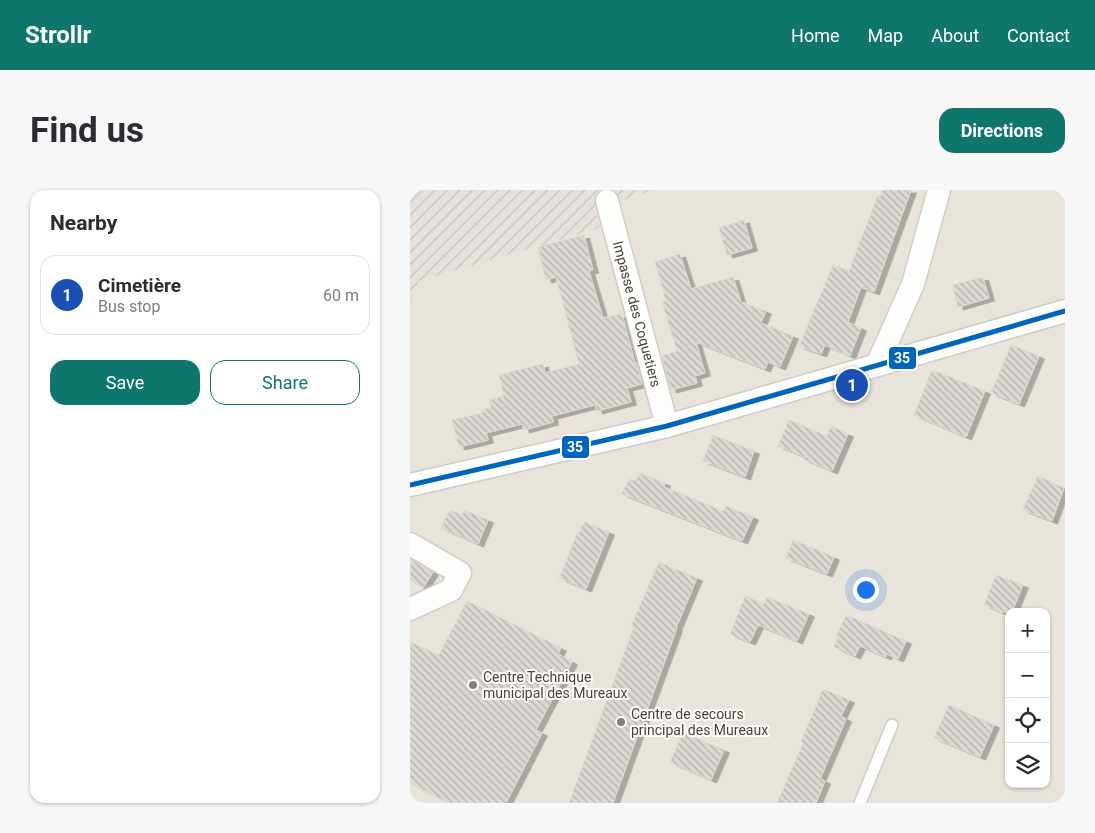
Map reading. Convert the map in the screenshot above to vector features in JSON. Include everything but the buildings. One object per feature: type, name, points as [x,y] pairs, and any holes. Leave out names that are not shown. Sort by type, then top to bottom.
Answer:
[{"type":"street","points":[[877,365],[913,284],[939,190]]},
{"type":"street","name":"Impasse des Coquetiers","points":[[607,201],[667,426]]},
{"type":"street","points":[[410,485],[667,426],[1065,311]]},
{"type":"street","points":[[410,544],[460,573],[452,590],[410,609]]},
{"type":"lane","points":[[860,803],[892,725]]},
{"type":"shaded area","points":[[410,190],[656,190],[618,202],[594,206],[600,228],[419,281],[410,306]]},
{"type":"shaded area","points":[[656,190],[1065,190],[1065,803],[410,803],[410,306],[419,281],[599,228],[594,206],[618,202]]},
{"type":"transit line","name":"35","points":[[410,485],[667,426],[1065,311]]},
{"type":"place","name":"Cimetière","points":[[852,385]]},
{"type":"place","name":"Centre Technique municipal des Mureaux","points":[[473,685]]},
{"type":"place","name":"Centre de secours principal des Mureaux","points":[[621,722]]}]
